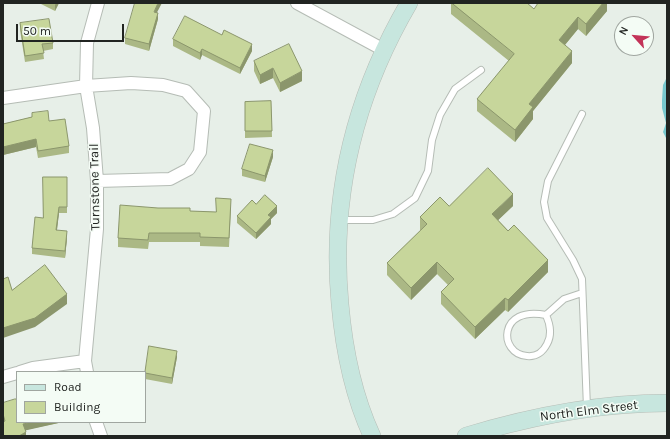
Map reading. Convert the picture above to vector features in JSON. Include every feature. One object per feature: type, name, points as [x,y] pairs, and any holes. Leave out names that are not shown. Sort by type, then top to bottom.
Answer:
[{"type":"street","name":"Turnstone Trail","points":[[86,367],[97,229],[97,181],[93,128],[86,86],[87,43],[98,3]]},
{"type":"street","points":[[297,3],[384,50]]},
{"type":"street","points":[[372,436],[356,394],[348,362],[342,326],[337,278],[338,220],[341,192],[358,115],[384,50],[409,3]]},
{"type":"street","points":[[3,98],[86,86],[131,83],[163,85],[186,91],[204,111],[200,152],[189,169],[170,179],[97,181]]},
{"type":"street","points":[[23,371],[33,368],[86,367]]},
{"type":"street","points":[[3,377],[16,373]]},
{"type":"street","name":"North Elm Street","points":[[466,436],[528,419],[587,408],[645,403],[667,403]]},
{"type":"street","points":[[96,423],[101,436]]},
{"type":"lane","points":[[338,220],[373,220],[394,214],[415,198],[428,171],[432,140],[440,115],[455,89],[481,70]]},
{"type":"lane","points":[[582,114],[548,182],[544,202],[547,218],[573,260],[582,279],[587,408]]},
{"type":"lane","points":[[546,315],[564,299],[582,293]]},
{"type":"lane","points":[[533,313],[546,315],[550,329],[549,340],[545,348],[539,354],[524,356],[511,348],[507,333],[510,324],[516,318],[523,314],[533,313]]},
{"type":"water","points":[[667,77],[667,140],[663,132],[666,123],[662,108],[662,100],[663,85]]},
{"type":"building","points":[[135,3],[158,3],[154,12],[158,13],[149,44],[125,38]]},
{"type":"building","points":[[452,3],[527,3],[534,9],[538,3],[603,3],[586,24],[578,17],[559,40],[572,51],[529,104],[533,107],[515,130],[477,99],[514,54]]},
{"type":"building","points":[[185,16],[222,35],[224,30],[252,44],[240,68],[202,49],[200,53],[173,39]]},
{"type":"building","points":[[49,19],[53,43],[42,44],[44,53],[25,56],[20,23]]},
{"type":"building","points":[[289,44],[302,71],[280,83],[273,68],[260,75],[254,61]]},
{"type":"building","points":[[271,101],[272,131],[245,131],[245,102]]},
{"type":"building","points":[[48,111],[49,121],[65,119],[69,146],[38,151],[36,139],[3,147],[3,124],[32,117],[32,113]]},
{"type":"building","points":[[250,144],[273,150],[265,176],[242,169]]},
{"type":"building","points":[[488,168],[513,194],[492,214],[508,231],[514,225],[548,260],[508,300],[505,298],[475,327],[441,292],[454,279],[437,262],[411,288],[387,263],[427,224],[420,217],[440,197],[449,206]]},
{"type":"building","points":[[43,177],[67,177],[67,207],[59,207],[56,230],[67,231],[65,251],[32,248],[35,217],[43,218]]},
{"type":"building","points":[[265,195],[277,206],[268,215],[271,217],[256,233],[237,216],[252,200],[256,204]]},
{"type":"building","points":[[216,198],[231,199],[229,238],[200,237],[200,233],[149,233],[148,240],[118,238],[120,205],[158,208],[190,208],[190,211],[216,212]]},
{"type":"building","points":[[45,265],[67,294],[35,318],[3,328],[3,279],[8,277],[12,290]]},
{"type":"building","points":[[149,346],[177,351],[172,378],[146,373]]},
{"type":"building","points":[[16,399],[16,423],[28,423],[23,424],[26,432],[19,436],[3,436],[3,422],[5,421],[3,414],[3,403]]}]
